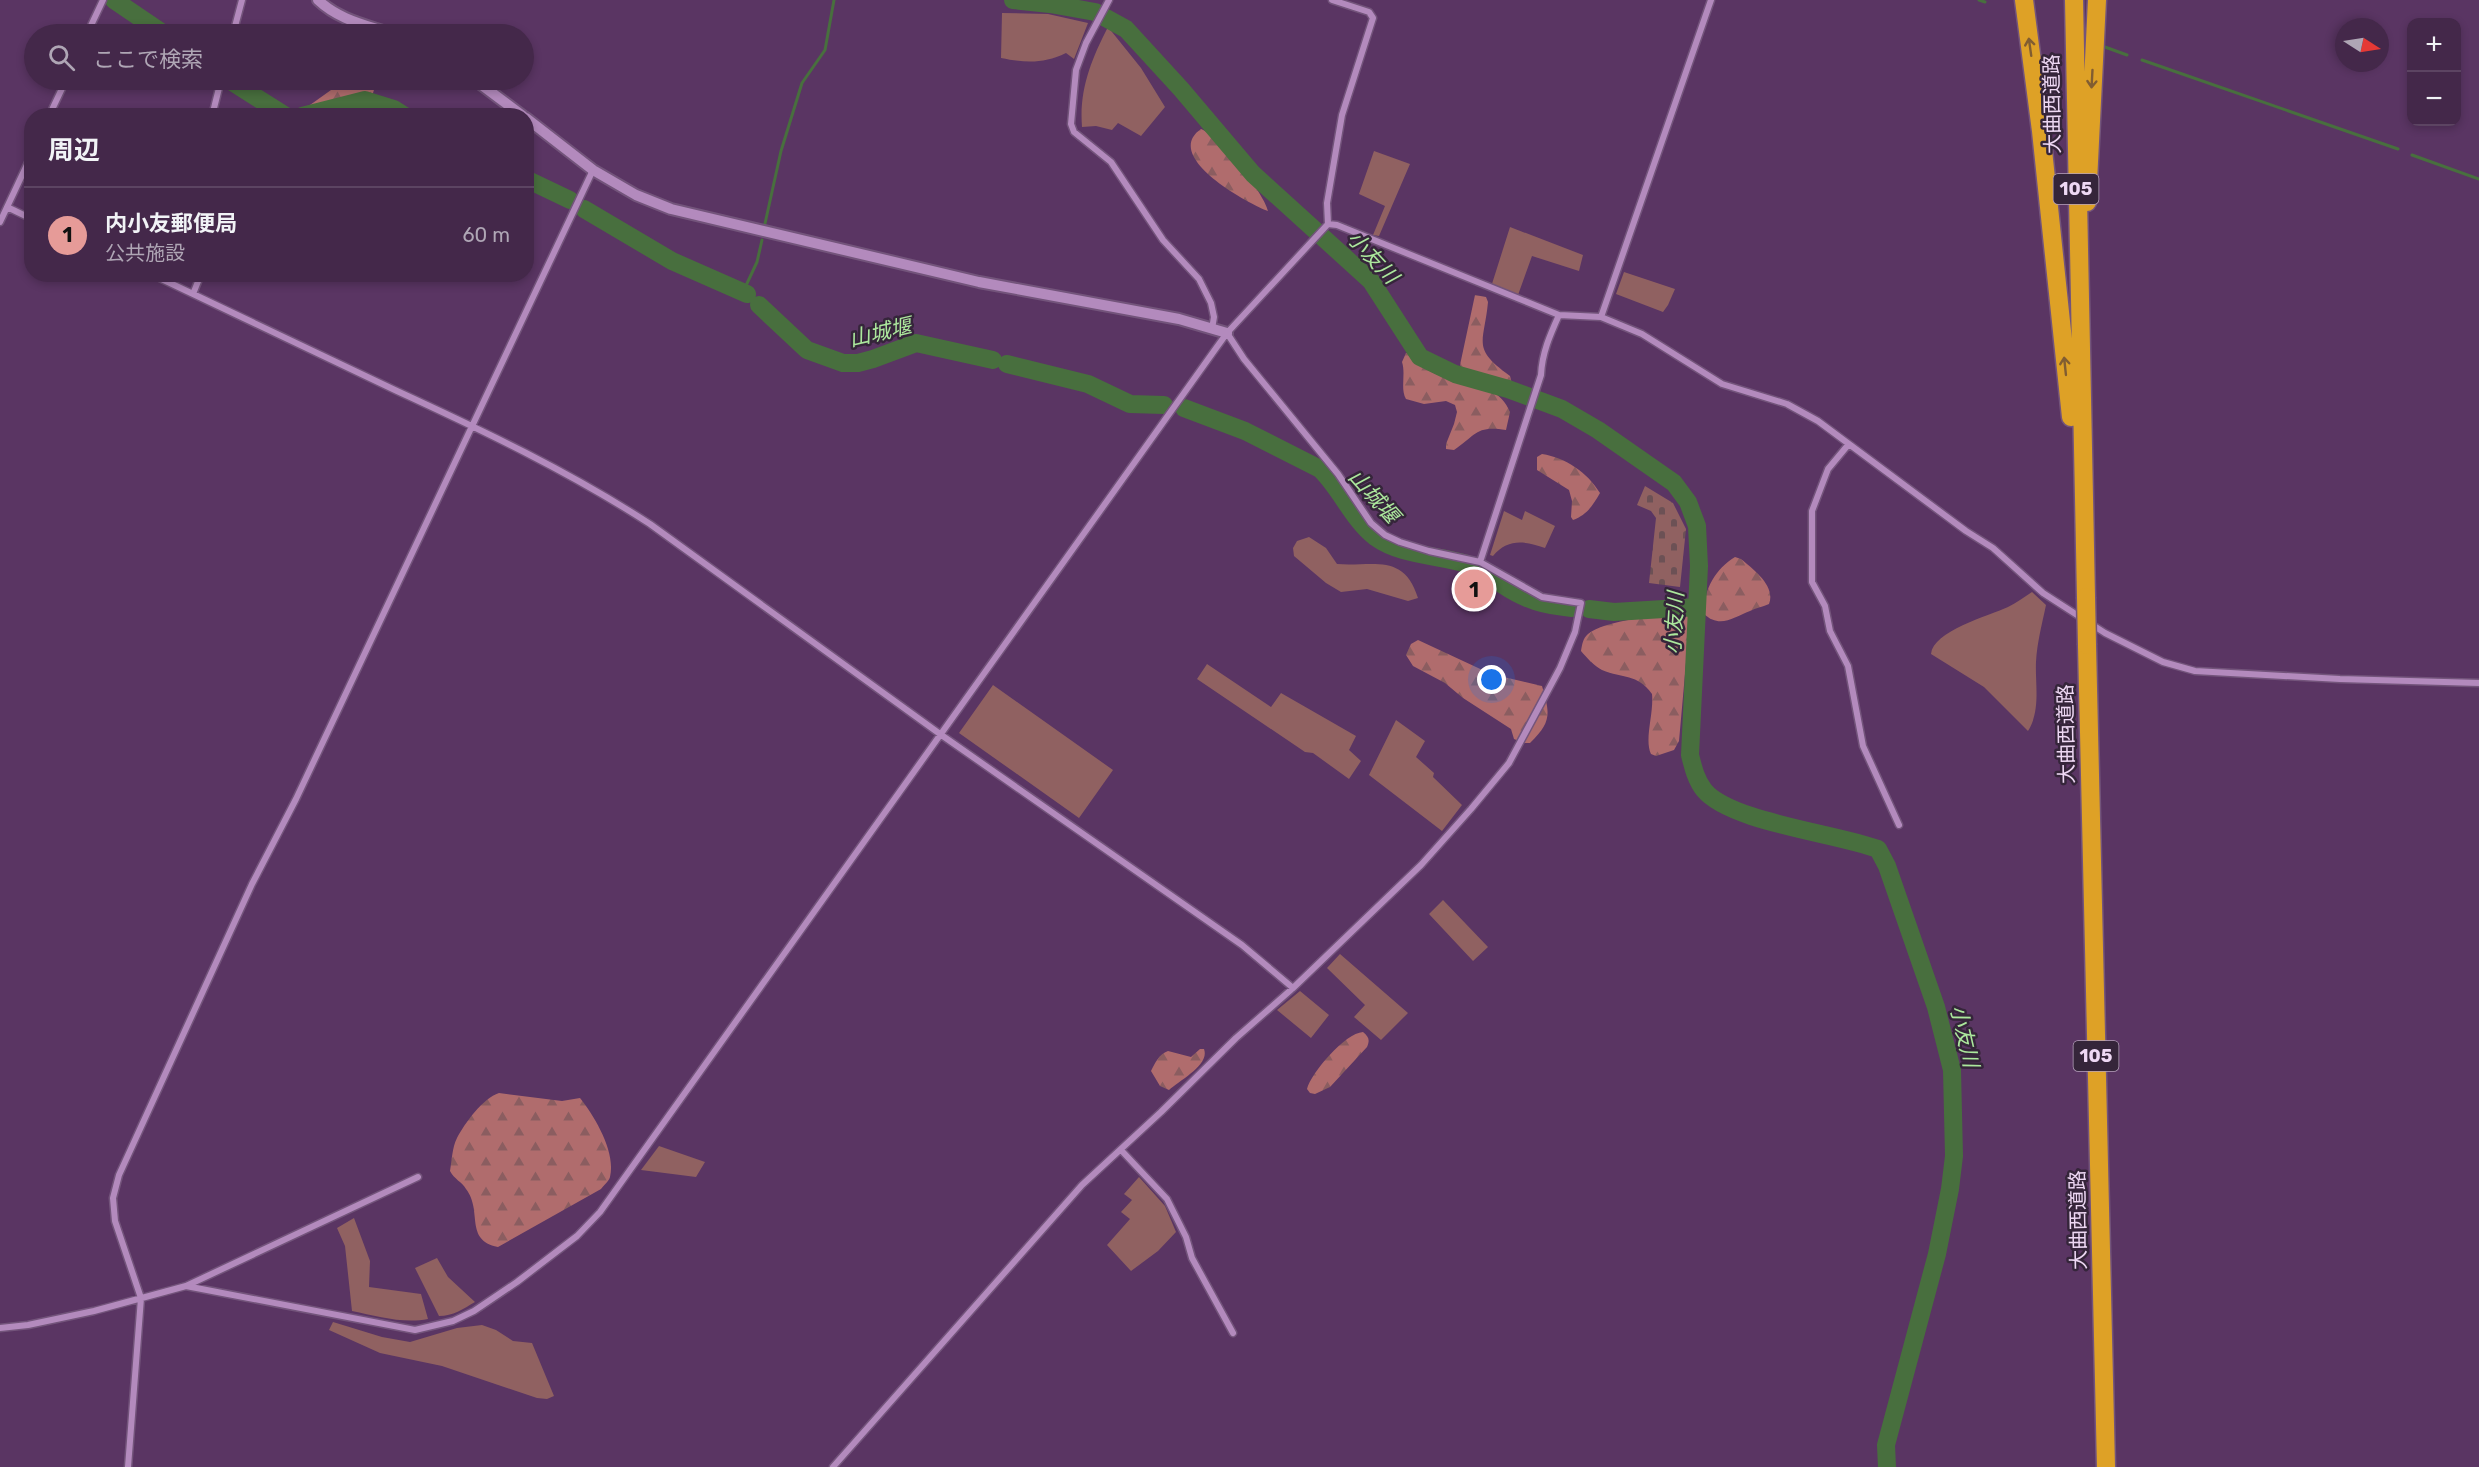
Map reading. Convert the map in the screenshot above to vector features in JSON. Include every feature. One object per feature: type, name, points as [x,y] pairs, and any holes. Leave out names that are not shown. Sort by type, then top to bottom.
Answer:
[{"type":"highway","points":[[2024,0],[2041,131],[2084,550]]},
{"type":"highway","name":"大曲西道路","points":[[2073,0],[2106,1467]]},
{"type":"highway","points":[[2080,377],[2097,0]]},
{"type":"street","points":[[92,24],[103,0]]},
{"type":"street","points":[[235,24],[242,0]]},
{"type":"street","points":[[318,0],[327,9],[360,24]]},
{"type":"street","points":[[1109,0],[1086,43],[1076,70],[1071,124],[1074,132],[1111,162],[1158,233],[1198,279],[1211,303],[1214,317],[1212,329]]},
{"type":"street","points":[[1328,224],[1326,203],[1342,115],[1373,18],[1370,12],[1332,0]]},
{"type":"street","points":[[1601,317],[1711,0]]},
{"type":"street","points":[[53,108],[61,90]]},
{"type":"street","points":[[214,108],[218,90]]},
{"type":"street","points":[[489,90],[513,108]]},
{"type":"street","points":[[534,124],[593,170],[636,195],[671,209],[979,282],[1179,318],[1227,333],[1244,359],[1338,474],[1371,523],[1385,535],[1400,542],[1480,562],[1542,597],[1581,603],[1575,632],[1560,668],[1509,763],[1479,800],[1421,866],[1082,1185],[833,1467]]},
{"type":"street","points":[[128,1467],[141,1298],[115,1221],[113,1198],[119,1175],[252,884],[296,799],[593,170]]},
{"type":"street","points":[[0,222],[24,171]]},
{"type":"street","points":[[7,207],[24,215]]},
{"type":"street","points":[[186,1286],[416,1330],[453,1321],[474,1311],[517,1282],[577,1236],[600,1212],[738,1023],[940,734],[1227,333],[1328,224]]},
{"type":"street","points":[[1328,224],[1337,225],[1559,315],[1601,317],[1642,334],[1722,384],[1787,404],[1818,421],[1848,445],[1993,548],[2043,593],[2105,633],[2163,662],[2195,670],[2340,679],[2479,684]]},
{"type":"street","points":[[168,282],[473,426],[592,487],[650,524],[940,734],[1242,945],[1293,988]]},
{"type":"street","points":[[193,294],[198,282]]},
{"type":"street","points":[[1480,562],[1541,375],[1541,361],[1559,315]]},
{"type":"street","points":[[1848,445],[1828,469],[1812,511],[1812,582],[1825,606],[1830,631],[1848,666],[1863,746],[1899,825]]},
{"type":"street","points":[[1121,1150],[1167,1199],[1186,1237],[1192,1258],[1233,1333]]},
{"type":"street","points":[[0,1328],[72,1316],[186,1286],[418,1177]]},
{"type":"green space","points":[[1002,13],[1048,14],[1088,23],[1074,59],[1066,53],[1042,61],[1018,61],[1001,58]]},
{"type":"green space","points":[[1108,27],[1141,68],[1165,107],[1141,136],[1118,123],[1112,130],[1096,126],[1082,127],[1084,88],[1096,51]]},
{"type":"green space","points":[[331,90],[374,90],[363,108],[306,108]]},
{"type":"green space","points":[[1201,129],[1218,142],[1240,166],[1259,192],[1268,211],[1226,188],[1199,164],[1192,152],[1192,140]]},
{"type":"green space","points":[[1374,151],[1410,164],[1379,236],[1373,235],[1385,206],[1359,194]]},
{"type":"green space","points":[[1510,227],[1583,255],[1579,271],[1532,256],[1518,295],[1491,287]]},
{"type":"green space","points":[[1624,272],[1675,289],[1663,312],[1616,294]]},
{"type":"green space","points":[[1475,295],[1486,297],[1488,302],[1483,336],[1485,351],[1498,367],[1510,376],[1512,384],[1476,377],[1460,365]]},
{"type":"green space","points":[[1406,353],[1413,353],[1421,365],[1432,372],[1446,378],[1477,385],[1502,399],[1510,412],[1506,430],[1482,430],[1454,450],[1446,449],[1457,412],[1455,405],[1446,401],[1424,404],[1406,399],[1403,391],[1402,362]]},
{"type":"green space","points":[[1542,454],[1575,467],[1595,485],[1600,493],[1582,515],[1573,520],[1569,490],[1537,470],[1537,457]]},
{"type":"green space","points":[[1645,486],[1673,503],[1686,529],[1680,587],[1649,583],[1656,518],[1651,511],[1637,505]]},
{"type":"green space","points":[[1504,511],[1522,520],[1525,511],[1555,526],[1545,548],[1517,543],[1505,546],[1493,556],[1490,555]]},
{"type":"green space","points":[[1309,537],[1326,548],[1337,564],[1374,564],[1395,568],[1412,583],[1418,598],[1408,601],[1367,589],[1341,592],[1326,583],[1294,556],[1293,548],[1297,541]]},
{"type":"green space","points":[[1735,557],[1741,559],[1763,579],[1769,591],[1769,604],[1727,620],[1716,621],[1704,614],[1708,589],[1716,574]]},
{"type":"green space","points":[[2032,592],[2046,605],[2037,655],[2035,714],[2028,731],[1984,687],[1931,654],[1934,646],[1951,631],[2008,607]]},
{"type":"green space","points":[[1685,612],[1690,618],[1679,741],[1674,750],[1656,756],[1651,754],[1648,741],[1652,694],[1635,680],[1599,668],[1581,651],[1582,646],[1588,634],[1606,625]]},
{"type":"green space","points":[[1418,640],[1491,674],[1542,686],[1548,710],[1546,723],[1537,736],[1530,743],[1514,739],[1511,729],[1463,698],[1445,683],[1413,666],[1406,655],[1411,644]]},
{"type":"green space","points":[[1207,664],[1271,707],[1281,693],[1356,736],[1349,750],[1361,761],[1349,779],[1313,753],[1305,752],[1197,679]]},
{"type":"green space","points":[[993,685],[1113,770],[1079,818],[959,733]]},
{"type":"green space","points":[[1396,720],[1425,741],[1416,757],[1434,773],[1433,777],[1462,805],[1442,831],[1369,775]]},
{"type":"green space","points":[[1443,900],[1488,947],[1473,961],[1429,914]]},
{"type":"green space","points":[[1340,954],[1408,1013],[1381,1040],[1354,1017],[1365,1005],[1327,968]]},
{"type":"green space","points":[[1300,991],[1329,1015],[1311,1038],[1277,1010]]},
{"type":"green space","points":[[1363,1032],[1367,1035],[1367,1047],[1330,1087],[1315,1094],[1310,1093],[1307,1089],[1322,1064],[1338,1046]]},
{"type":"green space","points":[[1200,1049],[1204,1049],[1205,1055],[1203,1061],[1193,1072],[1169,1090],[1160,1086],[1151,1071],[1162,1054],[1168,1051],[1191,1057]]},
{"type":"green space","points":[[499,1093],[562,1101],[580,1098],[603,1135],[611,1167],[609,1178],[601,1189],[498,1247],[481,1238],[477,1231],[471,1198],[450,1171],[454,1146],[460,1132],[481,1105]]},
{"type":"green space","points":[[659,1146],[705,1162],[696,1177],[641,1170]]},
{"type":"green space","points":[[1139,1177],[1165,1206],[1176,1232],[1158,1251],[1131,1271],[1107,1245],[1130,1219],[1121,1212],[1132,1200],[1124,1194]]},
{"type":"green space","points":[[354,1218],[370,1261],[369,1287],[421,1294],[428,1319],[400,1320],[352,1311],[345,1246],[337,1228]]},
{"type":"green space","points":[[437,1258],[448,1277],[475,1302],[462,1310],[444,1316],[439,1316],[415,1268]]},
{"type":"green space","points":[[333,1322],[382,1337],[410,1342],[457,1328],[482,1325],[496,1330],[513,1341],[532,1343],[554,1396],[547,1399],[537,1398],[442,1366],[380,1353],[329,1330]]},
{"type":"waterway","name":"山城堰","points":[[114,0],[149,24]]},
{"type":"waterway","points":[[764,228],[781,151],[802,83],[825,50],[834,0]]},
{"type":"waterway","name":"小友川","points":[[1013,0],[1095,12],[1126,29],[1181,89],[1253,174],[1371,281],[1420,357],[1455,374],[1508,389],[1562,409],[1598,430],[1674,483],[1688,502],[1697,526],[1699,566],[1690,755],[1697,778],[1704,790],[1717,801],[1736,810],[1759,819],[1878,849],[1887,866],[1936,1007],[1952,1070],[1954,1156],[1950,1189],[1937,1254],[1886,1445],[1887,1467]]},
{"type":"waterway","points":[[1979,0],[1985,2]]},
{"type":"waterway","points":[[2105,47],[2127,55]]},
{"type":"waterway","points":[[2142,60],[2398,149]]},
{"type":"waterway","name":"山城堰","points":[[245,90],[273,108]]},
{"type":"waterway","name":"山城堰","points":[[334,108],[365,100],[391,108]]},
{"type":"waterway","points":[[2412,155],[2479,179]]},
{"type":"waterway","name":"山城堰","points":[[534,183],[570,200]]},
{"type":"waterway","name":"山城堰","points":[[584,209],[672,261],[747,294]]},
{"type":"waterway","points":[[743,292],[757,262],[762,240]]},
{"type":"waterway","name":"山城堰","points":[[759,305],[807,350],[843,363],[858,363],[873,359],[916,343],[993,360]]},
{"type":"waterway","name":"山城堰","points":[[1007,364],[1088,384],[1130,404],[1164,405]]},
{"type":"waterway","name":"山城堰","points":[[1184,408],[1245,431],[1320,469],[1367,530],[1386,544],[1476,567],[1528,599],[1572,608]]},
{"type":"waterway","name":"山城堰","points":[[1589,609],[1614,612],[1697,607]]},
{"type":"place","name":"内小友郵便局","points":[[1474,589]]}]
